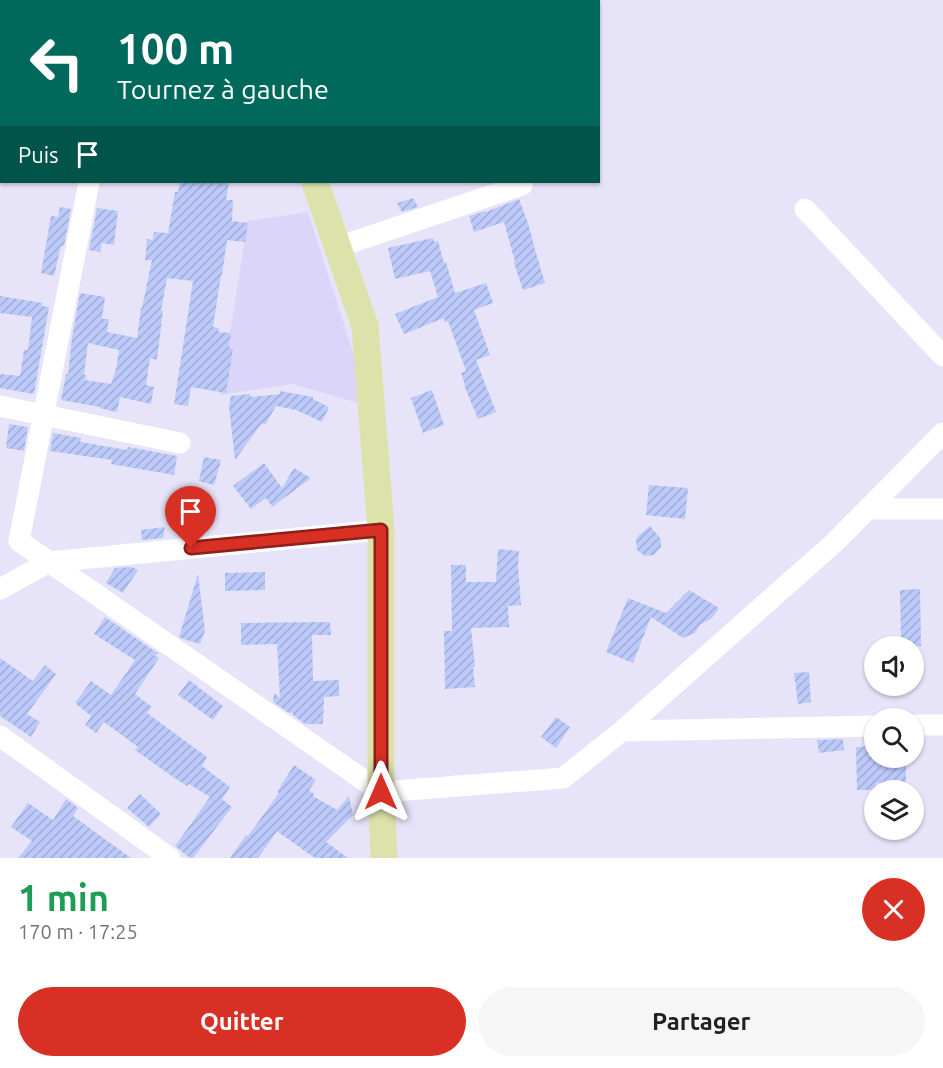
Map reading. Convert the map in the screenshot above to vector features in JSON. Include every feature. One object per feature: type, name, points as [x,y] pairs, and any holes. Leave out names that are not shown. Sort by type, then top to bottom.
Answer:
[{"type":"main road","points":[[315,183],[365,326],[381,530],[381,792],[384,858]]},
{"type":"street","points":[[89,183],[19,542],[381,792],[563,778],[622,730],[834,543],[943,433]]},
{"type":"street","points":[[338,247],[522,185]]},
{"type":"street","points":[[805,209],[943,356]]},
{"type":"street","points":[[0,406],[180,443]]},
{"type":"street","points":[[868,509],[943,508]]},
{"type":"street","points":[[0,589],[49,562],[381,530]]},
{"type":"street","points":[[924,725],[943,725]]},
{"type":"street","points":[[622,730],[864,726]]},
{"type":"street","points":[[0,736],[170,858]]},
{"type":"shaded area","points":[[308,212],[357,365],[359,403],[292,384],[220,395],[248,221]]},
{"type":"building","points":[[180,183],[229,183],[226,200],[233,200],[232,221],[248,223],[245,242],[227,240],[213,327],[219,328],[218,332],[231,333],[229,348],[233,349],[226,393],[191,387],[188,406],[174,404],[193,281],[167,278],[161,311],[163,311],[157,360],[150,358],[146,385],[154,387],[151,404],[120,397],[117,412],[61,400],[66,374],[68,374],[80,293],[105,297],[102,319],[109,319],[107,332],[137,338],[152,260],[145,260],[147,239],[153,240],[154,232],[168,233],[175,192],[178,192]],"holes":[[[88,343],[119,350],[111,384],[85,380]]]},
{"type":"building","points":[[413,198],[418,207],[402,212],[397,203]]},
{"type":"building","points":[[519,199],[545,283],[523,290],[504,222],[474,232],[469,216]]},
{"type":"building","points":[[60,207],[71,209],[64,246],[61,246],[54,276],[41,273],[51,216],[58,217]]},
{"type":"building","points":[[97,208],[118,211],[114,245],[102,243],[100,252],[89,250]]},
{"type":"building","points":[[433,238],[434,242],[438,241],[455,293],[486,283],[493,303],[474,310],[490,355],[476,360],[496,412],[478,419],[464,385],[461,373],[466,371],[448,321],[445,322],[444,318],[404,334],[395,314],[438,297],[430,271],[395,279],[388,248]]},
{"type":"building","points":[[0,296],[43,303],[41,306],[49,307],[34,394],[0,388],[0,374],[20,376],[24,350],[28,350],[32,317],[0,313]]},
{"type":"building","points":[[432,390],[444,425],[423,433],[411,398]]},
{"type":"building","points":[[280,391],[313,397],[329,407],[322,422],[296,410],[276,406],[265,425],[262,423],[235,460],[229,406],[231,396],[250,394],[251,397],[280,394]]},
{"type":"building","points":[[9,424],[28,427],[24,451],[6,448]]},
{"type":"building","points":[[53,433],[81,438],[80,442],[127,450],[128,447],[177,456],[174,475],[111,464],[112,460],[50,451]]},
{"type":"building","points":[[204,457],[221,460],[214,485],[199,481]]},
{"type":"building","points":[[264,463],[282,488],[294,468],[311,478],[271,508],[266,498],[251,509],[233,486]]},
{"type":"building","points":[[649,485],[688,488],[685,519],[646,515]]},
{"type":"building","points":[[650,526],[660,538],[661,547],[654,555],[645,556],[637,550],[636,540]]},
{"type":"building","points":[[165,527],[163,538],[142,540],[141,530]]},
{"type":"building","points":[[498,549],[519,551],[521,605],[508,606],[509,627],[471,628],[475,687],[445,689],[444,631],[452,631],[451,565],[466,565],[466,582],[496,582]]},
{"type":"building","points":[[132,567],[138,570],[123,593],[106,583],[115,568]]},
{"type":"building","points":[[265,572],[265,590],[225,591],[225,573]]},
{"type":"building","points":[[198,574],[205,631],[200,644],[179,637]]},
{"type":"building","points":[[920,589],[921,636],[901,636],[900,590]]},
{"type":"building","points":[[689,590],[719,608],[712,618],[701,624],[695,633],[683,638],[651,617],[633,663],[606,652],[628,598],[666,613]]},
{"type":"building","points":[[105,617],[159,654],[153,654],[159,658],[135,694],[152,707],[147,713],[207,757],[202,766],[230,787],[222,799],[232,807],[193,858],[175,846],[210,797],[173,777],[135,750],[138,747],[104,722],[96,733],[85,725],[91,716],[75,703],[91,681],[111,695],[135,660],[94,634]]},
{"type":"building","points":[[330,622],[331,635],[312,635],[313,681],[339,680],[339,696],[324,697],[323,724],[305,724],[293,713],[289,713],[273,702],[274,693],[280,698],[277,644],[241,645],[241,623]]},
{"type":"building","points":[[0,658],[33,681],[45,665],[56,674],[27,714],[40,722],[31,737],[0,716]]},
{"type":"building","points":[[809,672],[811,702],[798,704],[794,673]]},
{"type":"building","points":[[189,680],[223,706],[213,720],[178,695]]},
{"type":"building","points":[[556,717],[570,727],[556,748],[541,737]]},
{"type":"building","points":[[843,739],[844,750],[819,753],[817,740]]},
{"type":"building","points":[[856,747],[864,747],[864,768],[906,768],[906,780],[864,780],[864,790],[857,790]]},
{"type":"building","points":[[294,765],[316,780],[309,790],[314,794],[313,796],[337,810],[349,796],[353,815],[326,842],[348,858],[315,858],[278,830],[258,858],[230,858],[279,793],[277,792]]},
{"type":"building","points":[[140,794],[161,814],[149,827],[127,808]]},
{"type":"building","points":[[66,799],[78,808],[73,816],[131,858],[18,858],[32,841],[11,827],[28,803],[53,820]]},
{"type":"route","points":[[191,548],[381,530],[381,792]]}]
